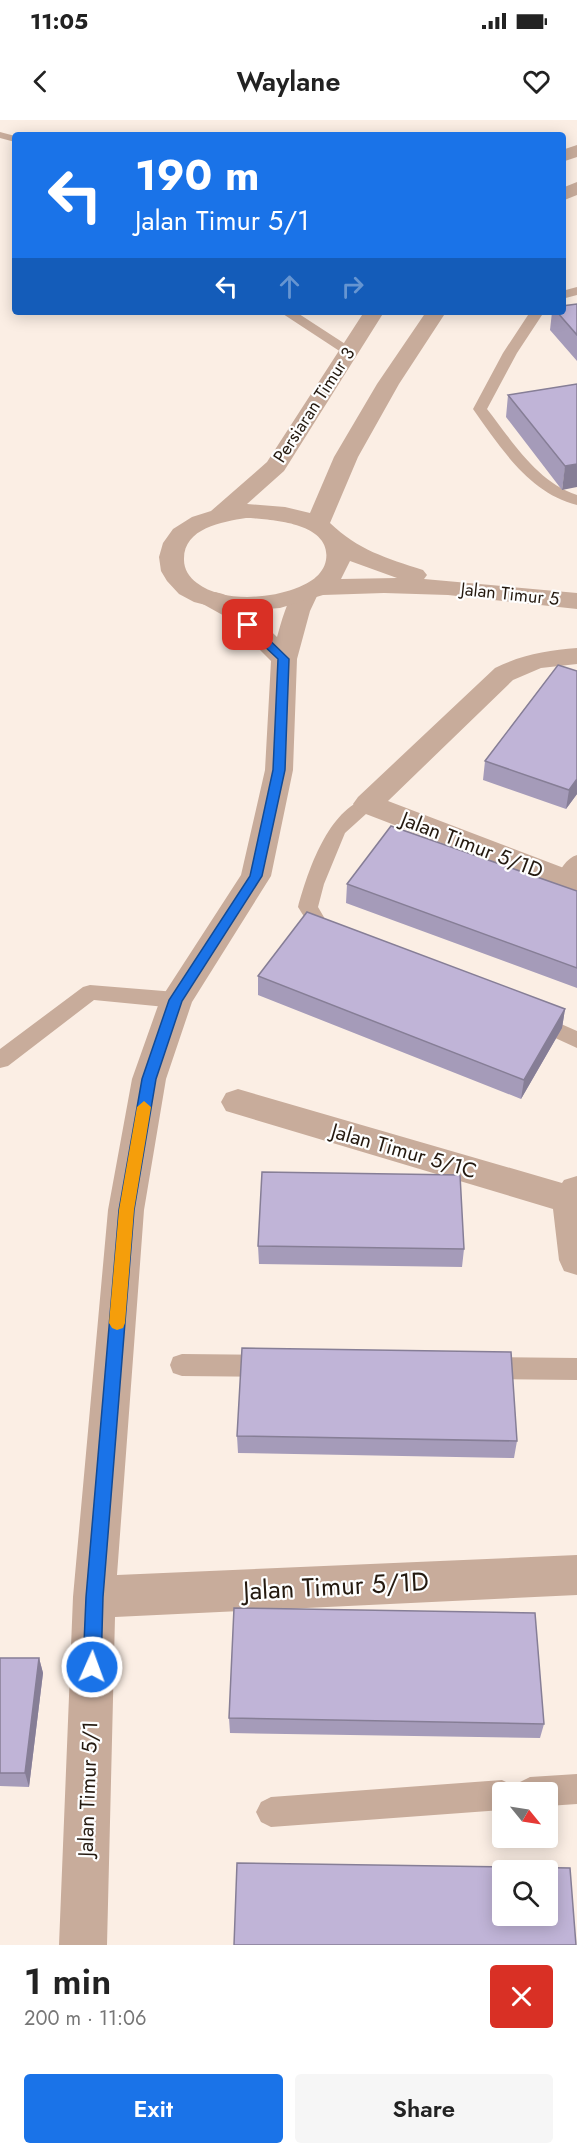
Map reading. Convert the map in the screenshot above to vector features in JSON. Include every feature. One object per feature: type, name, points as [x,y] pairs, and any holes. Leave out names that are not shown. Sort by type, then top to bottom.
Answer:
[{"type":"street","name":"Persiaran Timur 3","points":[[220,515],[276,466],[372,315]]},
{"type":"street","points":[[326,533],[346,457],[388,384],[434,315]]},
{"type":"street","points":[[210,598],[238,604],[268,604],[296,598],[312,591],[334,573],[339,557],[326,533],[296,516],[272,511],[246,511],[220,515],[199,523],[183,534],[173,547],[171,562],[176,576],[190,589],[237,613],[284,659]]},
{"type":"street","name":"Jalan Timur 5","points":[[326,533],[369,561],[444,587]]},
{"type":"street","name":"Jalan Timur 5","points":[[312,591],[368,585],[444,587],[577,601]]},
{"type":"street","name":"Jalan Timur 5/1","points":[[83,1945],[94,1597],[126,1210],[149,1079],[176,1000],[256,876],[279,770],[284,659],[297,611],[312,591]]},
{"type":"street","points":[[368,804],[504,674],[525,663],[548,658],[577,656]]},
{"type":"street","name":"Jalan Timur 5/1D","points":[[368,804],[573,875]]},
{"type":"street","name":"Jalan Timur 5/1C","points":[[238,1102],[574,1195]]},
{"type":"street","points":[[574,1195],[577,1260]]},
{"type":"street","name":"Jalan Timur 5/1D","points":[[94,1597],[577,1575]]},
{"type":"lane","points":[[292,315],[349,351]]},
{"type":"lane","points":[[535,315],[510,353],[480,409],[537,480],[564,498],[577,500]]},
{"type":"lane","points":[[351,939],[318,924],[308,907],[337,830],[368,804]]},
{"type":"lane","points":[[0,1060],[90,992],[176,1000]]},
{"type":"lane","points":[[512,1011],[577,1040]]},
{"type":"lane","points":[[182,1365],[290,1366]]},
{"type":"lane","points":[[457,1368],[577,1369]]},
{"type":"lane","points":[[558,1790],[577,1789]]},
{"type":"lane","points":[[271,1812],[492,1796]]},
{"type":"building","points":[[577,304],[577,335],[560,315],[566,315],[566,305]]},
{"type":"building","points":[[577,384],[577,464],[565,466],[508,395]]},
{"type":"building","points":[[558,665],[577,671],[577,779],[569,790],[485,761]]},
{"type":"building","points":[[391,826],[577,891],[577,968],[347,884]]},
{"type":"building","points":[[307,912],[565,1009],[524,1080],[258,976]]},
{"type":"building","points":[[262,1172],[460,1175],[464,1249],[258,1246]]},
{"type":"building","points":[[242,1348],[511,1352],[517,1441],[237,1436]]},
{"type":"building","points":[[234,1608],[535,1613],[544,1724],[229,1718]]},
{"type":"building","points":[[0,1658],[39,1658],[25,1773],[0,1773]]},
{"type":"building","points":[[237,1863],[492,1867],[492,1926],[558,1926],[558,1868],[570,1868],[576,1945],[234,1945]]},
{"type":"slow traffic","points":[[117,1323],[126,1210],[144,1107]]},
{"type":"route","points":[[92,1667],[94,1597],[126,1210],[149,1079],[176,1000],[256,876],[279,770],[284,659],[248,625]]}]
